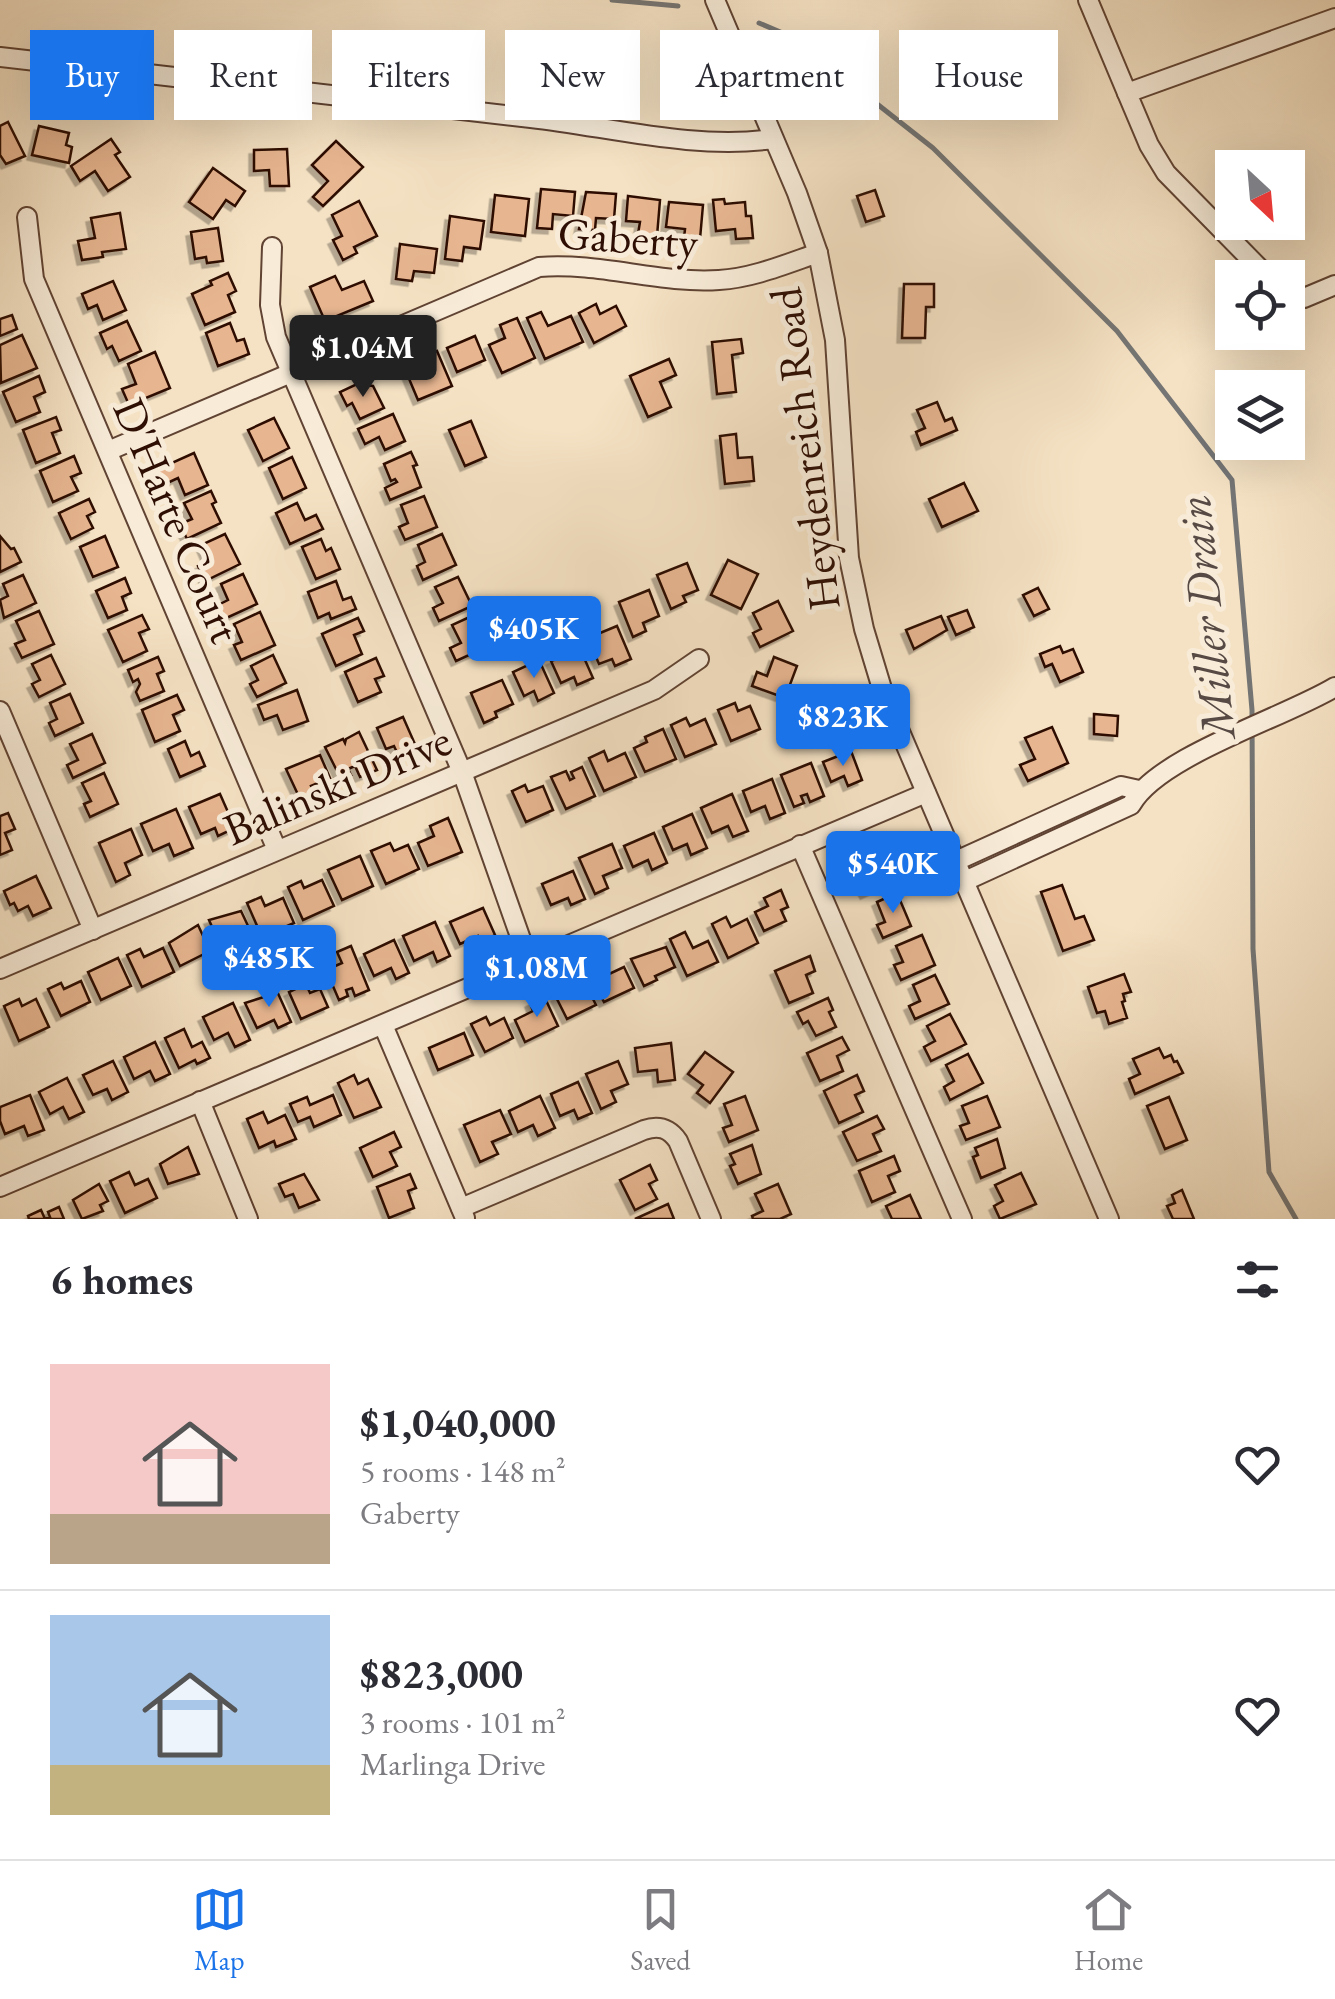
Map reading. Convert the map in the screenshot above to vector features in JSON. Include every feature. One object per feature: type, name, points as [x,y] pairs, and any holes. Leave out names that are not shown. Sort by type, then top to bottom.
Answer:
[{"type":"street","name":"Heydenreich Road","points":[[715,0],[818,253],[835,340],[852,573],[883,692],[1109,1219]]},
{"type":"street","points":[[1088,0],[1149,146],[1166,173],[1251,260]]},
{"type":"street","points":[[1128,93],[1335,18]]},
{"type":"street","points":[[0,57],[696,140],[732,143],[774,139]]},
{"type":"street","name":"D'Harte Court","points":[[27,216],[34,278],[277,850]]},
{"type":"street","points":[[272,247],[271,316],[291,372],[462,772],[529,962]]},
{"type":"street","name":"Gaberty","points":[[108,451],[539,267],[582,266],[719,280],[762,272],[818,253]]},
{"type":"street","points":[[1305,298],[1335,285]]},
{"type":"street","name":"Balinski Drive","points":[[0,969],[654,690],[699,659]]},
{"type":"street","points":[[966,881],[1131,806],[1139,790],[1184,761],[1328,691]]},
{"type":"street","points":[[0,712],[93,930]]},
{"type":"street","points":[[956,860],[1121,786],[1139,790]]},
{"type":"street","points":[[0,1187],[926,793]]},
{"type":"street","points":[[1072,809],[1082,829]]},
{"type":"street","points":[[800,845],[962,1219]]},
{"type":"street","points":[[383,1025],[463,1214],[644,1130],[660,1127],[674,1134],[678,1141],[711,1219]]},
{"type":"street","points":[[200,1102],[248,1219]]},
{"type":"building","points":[[8,122],[25,156],[6,164],[0,155],[0,126]]},
{"type":"building","points":[[39,126],[69,133],[69,163],[32,155]]},
{"type":"building","points":[[111,139],[120,152],[115,155],[130,177],[108,191],[95,171],[80,181],[71,166]]},
{"type":"building","points":[[336,141],[363,167],[323,206],[313,197],[328,181],[312,165]]},
{"type":"building","points":[[287,149],[289,186],[270,186],[269,170],[254,171],[254,150]]},
{"type":"building","points":[[213,168],[245,191],[235,206],[226,200],[213,219],[189,202]]},
{"type":"building","points":[[541,189],[575,192],[573,216],[553,214],[552,229],[537,228]]},
{"type":"building","points":[[875,190],[884,216],[866,222],[857,196]]},
{"type":"building","points":[[586,192],[616,194],[614,219],[596,218],[595,230],[579,229]]},
{"type":"building","points":[[495,195],[529,199],[525,236],[491,232]]},
{"type":"building","points":[[628,196],[660,200],[657,236],[638,234],[640,222],[626,221]]},
{"type":"building","points":[[724,199],[725,204],[745,202],[753,238],[736,239],[735,229],[716,231],[713,200]]},
{"type":"building","points":[[359,201],[377,236],[354,247],[357,253],[343,260],[333,240],[342,236],[332,215]]},
{"type":"building","points":[[669,202],[703,205],[700,239],[684,238],[685,229],[666,227]]},
{"type":"building","points":[[120,213],[126,249],[82,260],[78,241],[95,238],[91,218]]},
{"type":"building","points":[[450,216],[484,221],[480,249],[464,247],[462,261],[445,259]]},
{"type":"building","points":[[218,228],[223,261],[207,263],[206,257],[195,259],[191,232]]},
{"type":"building","points":[[400,244],[437,249],[434,273],[414,271],[412,281],[396,279]]},
{"type":"building","points":[[228,273],[236,291],[228,295],[235,312],[205,325],[192,294]]},
{"type":"building","points":[[335,276],[342,290],[364,281],[373,301],[325,321],[310,287]]},
{"type":"building","points":[[113,281],[126,310],[103,320],[97,305],[88,309],[82,294]]},
{"type":"building","points":[[904,284],[934,284],[934,307],[926,307],[925,338],[902,338]]},
{"type":"building","points":[[596,304],[600,314],[616,306],[626,326],[594,343],[579,313]]},
{"type":"building","points":[[541,312],[548,326],[571,316],[583,342],[545,359],[527,318]]},
{"type":"building","points":[[12,315],[17,329],[0,336],[0,319]]},
{"type":"building","points":[[517,318],[535,358],[502,373],[489,345],[505,338],[500,325]]},
{"type":"building","points":[[127,321],[141,351],[119,361],[112,346],[107,349],[100,333]]},
{"type":"building","points":[[230,323],[237,341],[244,339],[249,354],[218,366],[206,333]]},
{"type":"building","points":[[22,335],[37,368],[1,383],[0,345]]},
{"type":"building","points":[[475,336],[485,360],[457,372],[447,348]]},
{"type":"building","points":[[741,339],[743,353],[732,355],[736,392],[717,394],[712,342]]},
{"type":"building","points":[[437,351],[452,386],[418,400],[407,374],[424,367],[421,358]]},
{"type":"building","points":[[155,352],[170,388],[129,405],[122,389],[136,384],[128,364]]},
{"type":"building","points":[[669,359],[676,375],[660,382],[671,407],[648,417],[630,376]]},
{"type":"building","points":[[39,376],[45,392],[34,397],[40,412],[16,422],[3,392]]},
{"type":"building","points":[[357,384],[373,386],[384,408],[360,419],[352,403],[347,406],[340,392]]},
{"type":"building","points":[[937,402],[945,421],[952,418],[957,430],[921,445],[916,432],[925,428],[917,410]]},
{"type":"building","points":[[393,414],[405,441],[385,450],[379,437],[365,444],[358,429]]},
{"type":"building","points":[[56,417],[61,430],[52,433],[60,453],[36,463],[23,430]]},
{"type":"building","points":[[274,418],[289,448],[263,461],[248,430]]},
{"type":"building","points":[[471,421],[486,457],[465,466],[449,430]]},
{"type":"building","points":[[736,434],[738,458],[752,457],[754,481],[725,484],[720,436]]},
{"type":"building","points":[[411,452],[421,487],[390,500],[385,488],[397,482],[391,481],[384,464]]},
{"type":"building","points":[[194,453],[208,485],[185,495],[178,478],[163,485],[156,470]]},
{"type":"building","points":[[74,456],[81,473],[71,477],[78,491],[53,502],[40,471]]},
{"type":"building","points":[[292,457],[306,488],[283,499],[269,468]]},
{"type":"building","points":[[964,483],[978,511],[942,527],[929,499]]},
{"type":"building","points":[[211,491],[221,523],[187,539],[180,524],[192,519],[184,503]]},
{"type":"building","points":[[424,496],[437,527],[405,540],[399,527],[408,523],[401,505]]},
{"type":"building","points":[[89,499],[95,512],[87,516],[93,528],[71,539],[59,513]]},
{"type":"building","points":[[297,503],[305,520],[316,515],[323,529],[290,544],[276,513]]},
{"type":"building","points":[[225,534],[240,564],[205,581],[198,566],[208,561],[201,545]]},
{"type":"building","points":[[442,534],[456,565],[423,580],[417,566],[425,562],[418,545]]},
{"type":"building","points":[[0,536],[14,548],[21,562],[0,572]]},
{"type":"building","points":[[105,536],[118,567],[93,577],[80,547]]},
{"type":"building","points":[[321,539],[326,551],[331,548],[340,569],[316,579],[302,547]]},
{"type":"building","points":[[728,560],[758,574],[741,609],[711,595]]},
{"type":"building","points":[[687,563],[698,590],[683,596],[686,602],[671,609],[657,575]]},
{"type":"building","points":[[243,574],[257,604],[222,620],[216,606],[228,600],[221,584]]},
{"type":"building","points":[[23,575],[36,603],[4,618],[0,600],[8,596],[3,584]]},
{"type":"building","points":[[458,577],[472,606],[439,621],[433,608],[443,603],[435,587]]},
{"type":"building","points":[[125,578],[131,593],[122,597],[127,610],[108,618],[96,591]]},
{"type":"building","points":[[336,581],[343,600],[351,597],[356,609],[331,619],[329,613],[318,618],[308,592]]},
{"type":"building","points":[[1038,588],[1049,609],[1034,616],[1023,595]]},
{"type":"building","points":[[649,590],[659,616],[643,623],[646,631],[633,637],[619,602]]},
{"type":"building","points":[[778,601],[793,631],[760,647],[753,633],[761,629],[753,613]]},
{"type":"building","points":[[967,610],[974,627],[956,635],[948,617]]},
{"type":"building","points":[[39,611],[54,644],[22,658],[15,644],[25,640],[16,621]]},
{"type":"building","points":[[260,612],[275,645],[241,660],[234,645],[242,642],[234,624]]},
{"type":"building","points":[[142,615],[149,629],[139,633],[147,651],[123,662],[108,630]]},
{"type":"building","points":[[474,615],[489,646],[456,661],[450,648],[461,643],[452,625]]},
{"type":"building","points":[[941,616],[947,630],[914,649],[906,630]]},
{"type":"building","points":[[358,618],[364,631],[354,635],[362,654],[336,666],[322,634]]},
{"type":"building","points":[[617,626],[631,659],[615,666],[612,659],[599,664],[588,638]]},
{"type":"building","points":[[577,642],[593,678],[577,685],[574,677],[561,683],[551,661],[559,658],[556,651]]},
{"type":"building","points":[[1060,646],[1063,653],[1073,649],[1083,672],[1060,682],[1052,664],[1045,667],[1040,654]]},
{"type":"building","points":[[51,655],[65,684],[39,697],[32,684],[40,680],[32,664]]},
{"type":"building","points":[[273,655],[286,683],[257,697],[250,684],[258,680],[251,666]]},
{"type":"building","points":[[158,657],[164,671],[157,674],[164,691],[140,701],[136,692],[140,684],[138,679],[133,682],[128,670]]},
{"type":"building","points":[[774,657],[797,666],[785,698],[752,686],[757,672],[767,676]]},
{"type":"building","points":[[376,658],[384,676],[375,679],[381,692],[358,702],[345,672]]},
{"type":"building","points":[[539,660],[554,693],[538,701],[534,691],[524,696],[513,672]]},
{"type":"building","points":[[502,680],[513,704],[495,712],[497,717],[484,723],[471,693]]},
{"type":"building","points":[[297,690],[308,721],[283,730],[277,715],[264,720],[258,705]]},
{"type":"building","points":[[70,694],[83,723],[55,736],[49,723],[57,719],[50,703]]},
{"type":"building","points":[[177,695],[184,710],[173,715],[180,731],[155,742],[142,710]]},
{"type":"building","points":[[735,703],[738,711],[750,706],[760,729],[731,741],[718,710]]},
{"type":"building","points":[[1094,714],[1118,716],[1117,736],[1094,734]]},
{"type":"building","points":[[403,717],[418,751],[400,759],[394,746],[386,749],[377,728]]},
{"type":"building","points":[[686,718],[690,726],[705,719],[716,744],[685,757],[671,725]]},
{"type":"building","points":[[1052,727],[1068,763],[1028,781],[1020,765],[1035,759],[1025,738]]},
{"type":"building","points":[[663,729],[676,759],[645,772],[634,748],[647,742],[645,737]]},
{"type":"building","points":[[359,732],[377,770],[360,777],[355,766],[348,769],[351,775],[341,779],[325,747],[343,739],[345,743]]},
{"type":"building","points":[[92,734],[105,763],[73,778],[67,765],[78,760],[70,744]]},
{"type":"building","points":[[185,741],[191,756],[199,752],[205,766],[180,777],[168,749]]},
{"type":"building","points":[[604,751],[608,761],[625,753],[636,777],[604,791],[589,758]]},
{"type":"building","points":[[851,751],[862,780],[848,786],[844,776],[831,782],[823,762]]},
{"type":"building","points":[[320,755],[330,778],[311,786],[315,794],[301,801],[286,769]]},
{"type":"building","points":[[811,763],[824,796],[810,802],[807,794],[801,796],[804,803],[794,807],[781,775]]},
{"type":"building","points":[[582,767],[595,796],[566,809],[551,777],[566,771],[570,780],[574,778],[571,772]]},
{"type":"building","points":[[104,773],[118,804],[90,817],[84,804],[91,801],[82,783]]},
{"type":"building","points":[[772,779],[785,813],[770,819],[765,806],[751,812],[743,791]]},
{"type":"building","points":[[525,785],[528,792],[543,786],[553,810],[526,822],[512,791]]},
{"type":"building","points":[[220,794],[235,828],[218,836],[215,828],[201,834],[189,807]]},
{"type":"building","points":[[732,794],[748,831],[733,837],[728,826],[712,833],[701,808]]},
{"type":"building","points":[[176,809],[193,848],[174,856],[169,844],[153,851],[141,824]]},
{"type":"building","points":[[8,813],[15,829],[5,833],[12,850],[0,855],[0,816]]},
{"type":"building","points":[[692,814],[707,848],[691,855],[687,844],[673,850],[663,827]]},
{"type":"building","points":[[448,818],[462,852],[428,866],[418,843],[434,836],[430,826]]},
{"type":"building","points":[[131,829],[142,855],[125,863],[130,875],[116,882],[99,843]]},
{"type":"building","points":[[654,833],[667,863],[652,870],[648,860],[633,867],[624,846]]},
{"type":"building","points":[[390,843],[394,851],[408,845],[419,869],[386,884],[371,851]]},
{"type":"building","points":[[612,844],[622,868],[603,876],[608,888],[595,894],[579,858]]},
{"type":"building","points":[[882,850],[895,880],[865,894],[857,878],[864,875],[858,861]]},
{"type":"building","points":[[360,856],[373,886],[342,900],[328,870]]},
{"type":"building","points":[[573,871],[585,899],[571,905],[568,898],[551,905],[542,884]]},
{"type":"building","points":[[36,876],[51,908],[33,916],[28,906],[18,911],[14,903],[10,905],[4,891]]},
{"type":"building","points":[[322,880],[334,906],[303,920],[288,887],[301,881],[304,888]]},
{"type":"building","points":[[1062,885],[1075,919],[1084,916],[1094,940],[1063,951],[1041,892]]},
{"type":"building","points":[[781,890],[788,907],[781,910],[786,921],[764,931],[755,912],[768,906],[764,898]]},
{"type":"building","points":[[897,893],[911,926],[883,938],[877,925],[885,922],[877,902]]},
{"type":"building","points":[[261,897],[265,906],[283,898],[294,923],[262,937],[247,903]]},
{"type":"building","points":[[483,908],[495,935],[481,942],[478,936],[460,944],[450,922]]},
{"type":"building","points":[[241,911],[250,930],[238,935],[244,948],[225,956],[209,920]]},
{"type":"building","points":[[726,917],[731,927],[747,919],[758,943],[728,958],[712,924]]},
{"type":"building","points":[[435,922],[450,956],[437,962],[433,952],[414,961],[403,936]]},
{"type":"building","points":[[198,925],[210,951],[180,966],[169,943]]},
{"type":"building","points":[[685,932],[693,948],[708,941],[718,962],[687,976],[670,939]]},
{"type":"building","points":[[922,935],[935,965],[901,980],[894,965],[903,962],[896,946]]},
{"type":"building","points":[[394,940],[409,973],[396,979],[391,968],[374,976],[364,954]]},
{"type":"building","points":[[351,946],[369,990],[355,996],[352,988],[346,990],[348,996],[339,1000],[326,970],[342,963],[337,952]]},
{"type":"building","points":[[666,947],[675,967],[644,986],[631,959]]},
{"type":"building","points":[[163,948],[174,972],[142,987],[127,955],[140,949],[144,957]]},
{"type":"building","points":[[810,956],[815,971],[806,975],[813,993],[789,1003],[775,971]]},
{"type":"building","points":[[118,958],[131,986],[101,1000],[88,972]]},
{"type":"building","points":[[624,967],[634,988],[604,1002],[590,975],[604,968],[607,975]]},
{"type":"building","points":[[1124,974],[1131,992],[1123,994],[1127,1018],[1109,1024],[1105,1011],[1097,1013],[1088,987]]},
{"type":"building","points":[[935,975],[949,1004],[915,1019],[909,1006],[920,1001],[913,985]]},
{"type":"building","points":[[583,979],[596,1005],[567,1019],[556,997],[572,990],[570,985]]},
{"type":"building","points":[[81,981],[90,1002],[61,1016],[48,989],[61,983],[64,989]]},
{"type":"building","points":[[306,984],[310,993],[320,989],[328,1007],[301,1019],[289,992]]},
{"type":"building","points":[[276,989],[291,1022],[278,1028],[274,1020],[257,1028],[245,1003]]},
{"type":"building","points":[[544,996],[558,1026],[525,1042],[515,1020],[533,1011],[530,1003]]},
{"type":"building","points":[[828,998],[836,1027],[816,1036],[808,1021],[803,1024],[797,1012]]},
{"type":"building","points":[[19,999],[22,1006],[36,999],[49,1027],[19,1041],[4,1006]]},
{"type":"building","points":[[233,1003],[250,1040],[235,1047],[228,1033],[214,1040],[203,1017]]},
{"type":"building","points":[[950,1014],[966,1044],[931,1061],[924,1047],[935,1041],[927,1026]]},
{"type":"building","points":[[486,1017],[490,1025],[504,1018],[513,1038],[485,1052],[471,1024]]},
{"type":"building","points":[[184,1029],[192,1047],[202,1042],[210,1058],[179,1068],[165,1038]]},
{"type":"building","points":[[464,1033],[473,1055],[438,1070],[429,1048]]},
{"type":"building","points":[[842,1037],[849,1050],[837,1056],[843,1071],[820,1081],[807,1053]]},
{"type":"building","points":[[155,1042],[170,1074],[155,1081],[150,1071],[134,1079],[124,1057]]},
{"type":"building","points":[[671,1043],[675,1080],[658,1082],[657,1070],[638,1072],[635,1048]]},
{"type":"building","points":[[1159,1048],[1164,1058],[1171,1055],[1177,1061],[1183,1073],[1135,1094],[1129,1079],[1140,1074],[1133,1059]]},
{"type":"building","points":[[705,1052],[733,1072],[710,1103],[697,1093],[703,1085],[688,1074]]},
{"type":"building","points":[[968,1054],[983,1083],[950,1100],[944,1087],[954,1081],[946,1065]]},
{"type":"building","points":[[113,1061],[128,1092],[112,1100],[107,1089],[93,1095],[83,1075]]},
{"type":"building","points":[[618,1061],[628,1084],[611,1091],[616,1102],[601,1109],[586,1074]]},
{"type":"building","points":[[354,1075],[358,1084],[368,1079],[381,1107],[354,1118],[338,1083]]},
{"type":"building","points":[[857,1075],[864,1091],[855,1095],[863,1112],[839,1123],[824,1091]]},
{"type":"building","points":[[67,1078],[84,1112],[69,1119],[63,1107],[50,1114],[39,1092]]},
{"type":"building","points":[[578,1082],[592,1113],[578,1119],[574,1110],[560,1116],[551,1094]]},
{"type":"building","points":[[30,1095],[44,1130],[28,1136],[24,1126],[5,1134],[0,1107]]},
{"type":"building","points":[[333,1095],[341,1115],[314,1127],[310,1117],[298,1122],[290,1104],[307,1097],[310,1105]]},
{"type":"building","points":[[540,1096],[555,1128],[538,1136],[533,1125],[518,1132],[509,1111]]},
{"type":"building","points":[[745,1096],[758,1130],[729,1142],[723,1128],[732,1125],[724,1104]]},
{"type":"building","points":[[987,1096],[1000,1127],[966,1140],[960,1126],[969,1123],[962,1106]]},
{"type":"building","points":[[1169,1097],[1187,1140],[1165,1149],[1147,1106]]},
{"type":"building","points":[[500,1110],[511,1134],[492,1142],[498,1154],[480,1162],[464,1125]]},
{"type":"building","points":[[263,1112],[268,1123],[285,1115],[296,1139],[276,1147],[274,1141],[259,1148],[247,1119]]},
{"type":"building","points":[[877,1116],[884,1129],[873,1134],[881,1151],[857,1161],[843,1132]]},
{"type":"building","points":[[394,1132],[401,1147],[390,1152],[397,1166],[373,1177],[360,1148]]},
{"type":"building","points":[[997,1139],[1005,1168],[981,1178],[973,1157],[978,1155],[975,1148]]},
{"type":"building","points":[[752,1145],[761,1174],[738,1184],[730,1166],[735,1164],[730,1154]]},
{"type":"building","points":[[188,1147],[199,1174],[168,1184],[160,1164]]},
{"type":"building","points":[[894,1156],[900,1171],[888,1176],[895,1192],[872,1202],[859,1171]]},
{"type":"building","points":[[650,1165],[657,1180],[649,1184],[657,1199],[635,1210],[620,1180]]},
{"type":"building","points":[[129,1172],[135,1185],[148,1179],[157,1198],[125,1213],[110,1181]]},
{"type":"building","points":[[1021,1173],[1036,1204],[1000,1219],[994,1206],[1003,1201],[995,1185]]},
{"type":"building","points":[[304,1174],[319,1200],[299,1208],[293,1194],[285,1197],[279,1184]]},
{"type":"building","points":[[410,1174],[416,1188],[408,1191],[414,1208],[389,1218],[377,1187]]},
{"type":"building","points":[[99,1184],[108,1201],[100,1205],[103,1211],[82,1219],[73,1200]]},
{"type":"building","points":[[778,1184],[791,1214],[780,1219],[753,1219],[763,1211],[755,1194]]},
{"type":"building","points":[[1182,1190],[1194,1219],[1173,1219],[1167,1206],[1175,1203],[1172,1195]]},
{"type":"building","points":[[910,1195],[921,1219],[892,1219],[886,1206]]},
{"type":"building","points":[[668,1204],[674,1219],[635,1219]]},
{"type":"building","points":[[59,1207],[64,1219],[45,1219],[50,1217],[48,1212]]},
{"type":"building","points":[[41,1210],[45,1219],[29,1219],[28,1216]]},
{"type":"waterway","name":"Miller Drain","points":[[612,0],[678,6]]},
{"type":"waterway","name":"Miller Drain","points":[[759,23],[792,37],[933,148],[1117,331],[1232,480],[1252,710],[1253,949],[1269,1172],[1296,1219]]}]
